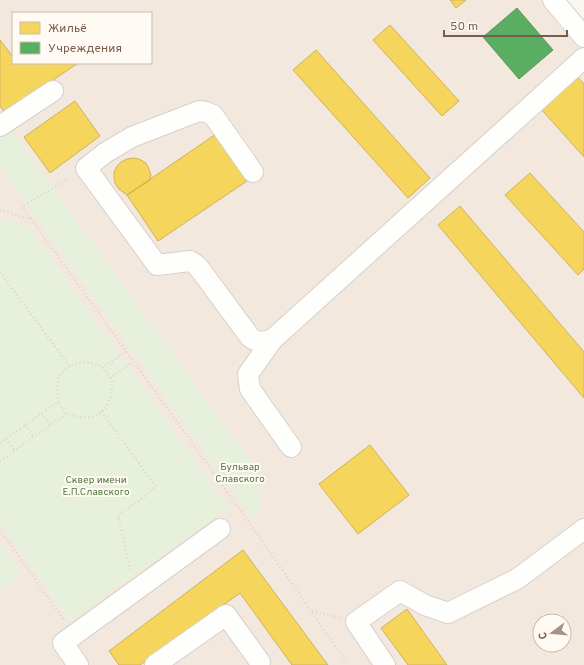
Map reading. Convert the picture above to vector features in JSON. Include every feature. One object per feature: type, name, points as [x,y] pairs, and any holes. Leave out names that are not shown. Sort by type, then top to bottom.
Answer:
[{"type":"street","points":[[553,0],[584,37]]},
{"type":"street","points":[[291,447],[250,389],[248,381],[248,374],[273,339],[584,58]]},
{"type":"street","points":[[0,126],[53,91]]},
{"type":"street","points":[[253,172],[213,115],[199,111],[132,137],[105,153],[86,168],[157,265],[190,261],[195,264],[250,337],[255,341],[260,342],[266,342],[273,339]]},
{"type":"street","points":[[78,665],[63,643],[220,529]]},
{"type":"street","points":[[385,665],[356,622],[400,591],[425,605],[448,613],[517,579],[584,529]]},
{"type":"street","points":[[155,665],[226,615],[260,662]]},
{"type":"path","points":[[86,168],[22,207],[126,351],[348,665]]},
{"type":"path","points":[[0,210],[31,219]]},
{"type":"path","points":[[0,272],[70,367]]},
{"type":"path","points":[[102,368],[126,351]]},
{"type":"path","points":[[86,362],[101,366],[102,368],[112,380],[111,395],[106,408],[94,416],[81,417],[66,414],[58,402],[57,386],[62,373],[74,364],[86,362]]},
{"type":"path","points":[[110,378],[133,362]]},
{"type":"path","points":[[0,443],[58,402]]},
{"type":"path","points":[[101,411],[156,487],[118,516],[135,591]]},
{"type":"path","points":[[42,414],[50,425]]},
{"type":"path","points":[[0,461],[66,414]]},
{"type":"path","points":[[25,425],[34,437]]},
{"type":"path","points":[[6,439],[15,451]]},
{"type":"path","points":[[0,530],[75,635]]},
{"type":"path","points":[[311,611],[356,622]]},
{"type":"shaded area","points":[[0,0],[543,0],[584,49],[584,665],[0,665]]},
{"type":"green space","name":"Бульвар Славского","points":[[10,129],[255,467],[261,510],[252,517],[0,167],[0,135]]},
{"type":"green space","name":"Сквер имени Е.П.Славского","points":[[0,218],[28,226],[229,508],[69,621],[0,522]]},
{"type":"green space","points":[[0,543],[23,574],[0,590]]},
{"type":"building: Жильё","points":[[450,0],[466,0],[456,8]]},
{"type":"building: Жильё","points":[[390,25],[459,101],[442,116],[373,40]]},
{"type":"building: Жильё","points":[[0,40],[12,56],[12,64],[77,64],[5,113],[0,106]]},
{"type":"building: Жильё","points":[[316,50],[430,178],[408,198],[293,70]]},
{"type":"building: Жильё","points":[[576,75],[584,84],[584,157],[540,108]]},
{"type":"building: Жильё","points":[[75,101],[100,136],[50,173],[24,137]]},
{"type":"building: Жильё","points":[[216,134],[247,181],[158,241],[127,195]]},
{"type":"building: Жильё","points":[[133,158],[139,159],[146,163],[151,175],[150,180],[127,195],[119,189],[115,183],[114,172],[121,162]]},
{"type":"building: Жильё","points":[[530,173],[584,232],[584,269],[578,275],[505,195]]},
{"type":"building: Жильё","points":[[460,206],[584,352],[584,398],[438,225]]},
{"type":"building: Жильё","points":[[370,445],[409,495],[358,534],[319,484]]},
{"type":"building: Жильё","points":[[243,550],[328,665],[292,665],[240,593],[140,665],[119,665],[109,651]]},
{"type":"building: Жильё","points":[[407,609],[447,665],[408,665],[381,628]]},
{"type":"building: Учреждения","points":[[517,8],[553,50],[519,79],[483,37]]}]
